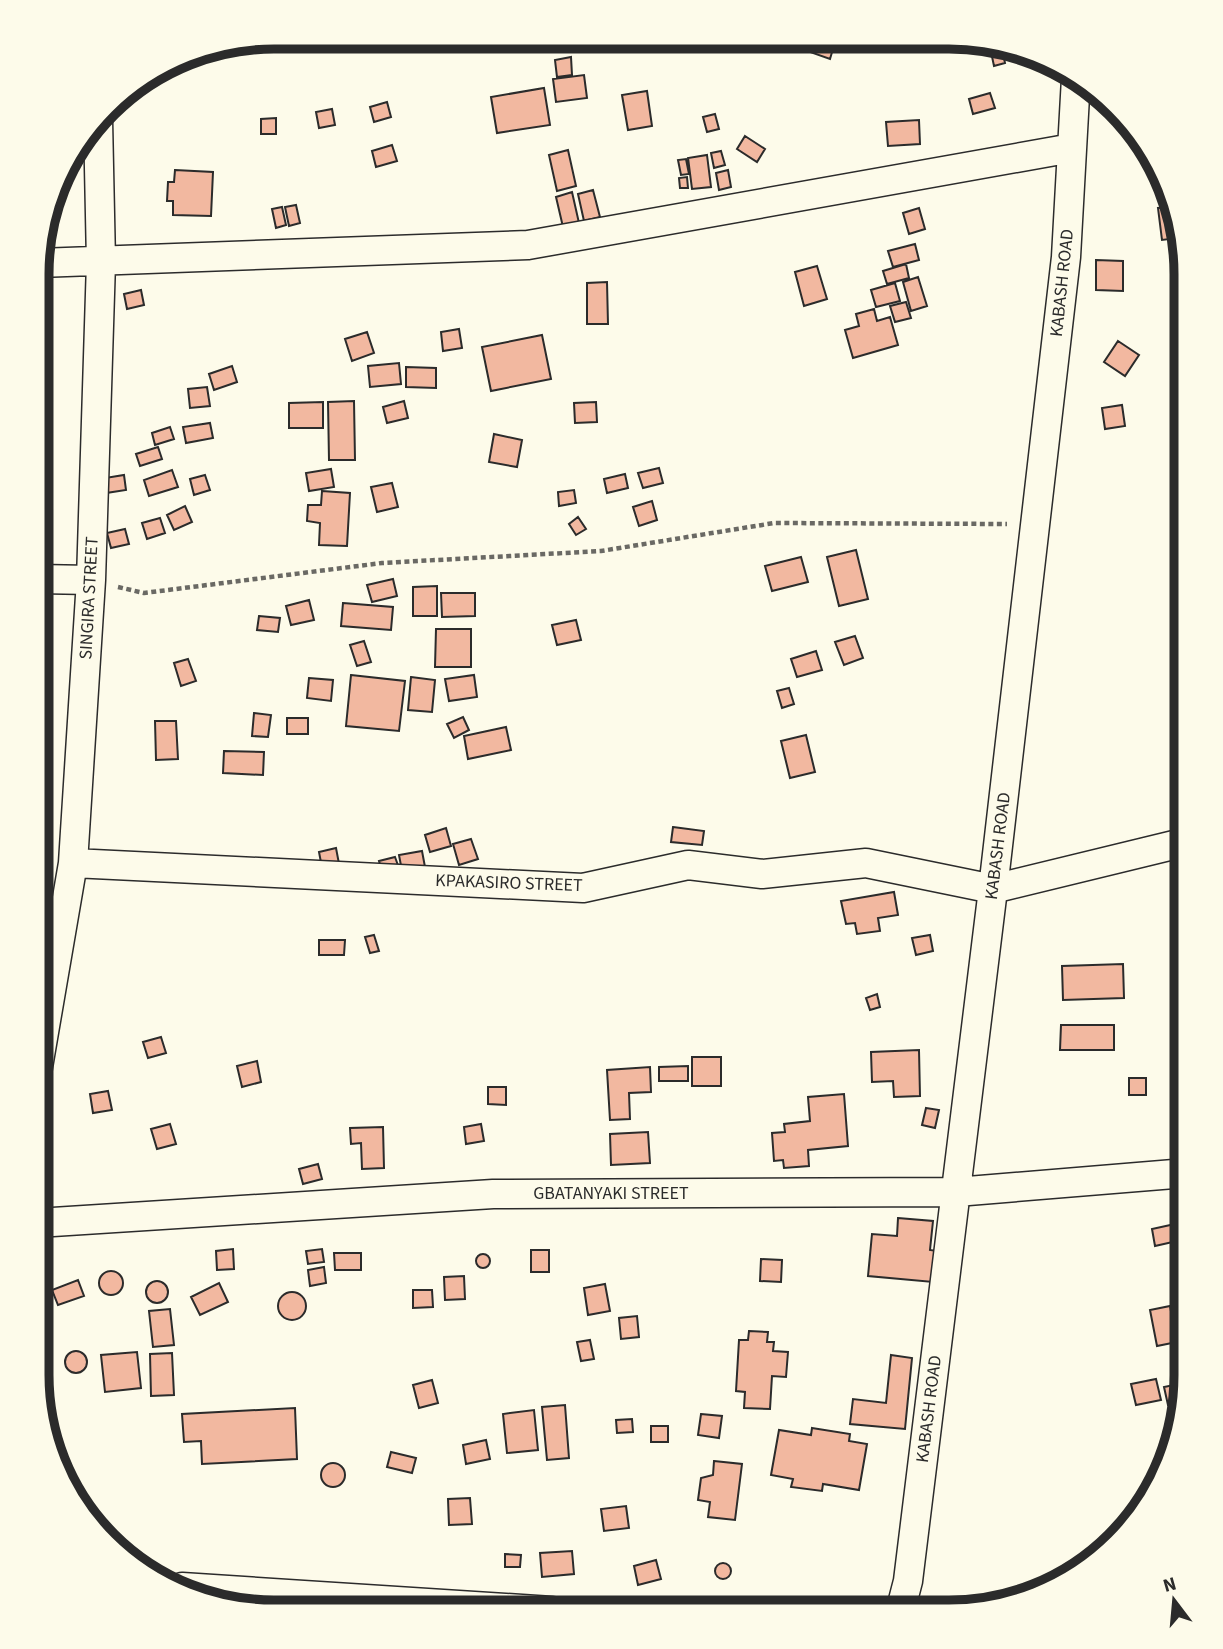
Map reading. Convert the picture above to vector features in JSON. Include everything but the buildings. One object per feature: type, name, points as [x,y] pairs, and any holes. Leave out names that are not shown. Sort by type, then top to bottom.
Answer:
[{"type":"street","name":"KABASH ROAD","points":[[903,1600],[908,1581],[993,889],[1066,257],[1075,88]]},
{"type":"street","name":"SINGIRA STREET","points":[[49,1003],[73,863],[91,580],[101,262],[97,136]]},
{"type":"street","points":[[50,263],[528,245],[1072,148]]},
{"type":"street","points":[[49,579],[91,580]]},
{"type":"street","name":"KPAKASIRO STREET","points":[[73,863],[583,888],[688,865],[762,874],[866,863],[993,889],[1174,845]]},
{"type":"street","name":"GBATANYAKI STREET","points":[[49,1222],[492,1194],[956,1192],[1174,1174]]},
{"type":"street","points":[[205,1588],[382,1600]]},
{"type":"path","points":[[91,580],[144,593],[382,563],[601,551],[774,523],[1035,524]]}]
